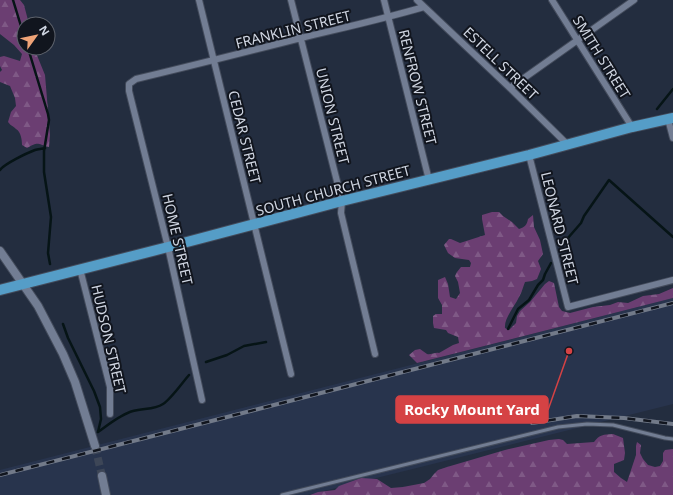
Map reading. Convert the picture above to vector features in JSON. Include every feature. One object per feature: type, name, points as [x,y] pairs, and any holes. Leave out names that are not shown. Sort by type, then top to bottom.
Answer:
[{"type":"main road","name":"SOUTH CHURCH STREET","points":[[0,290],[255,225],[342,201],[529,155],[632,127],[670,119]]},
{"type":"street","name":"CEDAR STREET","points":[[199,0],[291,374]]},
{"type":"street","name":"UNION STREET","points":[[291,0],[342,201],[341,213],[375,354]]},
{"type":"street","name":"RENFROW STREET","points":[[384,0],[429,180]]},
{"type":"street","name":"ESTELL STREET","points":[[417,0],[568,145]]},
{"type":"street","name":"SMITH STREET","points":[[552,0],[632,127]]},
{"type":"street","points":[[510,88],[634,0]]},
{"type":"street","name":"FRANKLIN STREET","points":[[130,84],[136,79],[388,18],[424,7]]},
{"type":"street","name":"HOME STREET","points":[[130,84],[129,91],[168,247],[202,400]]},
{"type":"street","points":[[670,119],[673,138]]},
{"type":"street","name":"LEONARD STREET","points":[[529,155],[568,306],[673,280]]},
{"type":"street","points":[[0,250],[38,306],[69,365],[95,446]]},
{"type":"street","name":"HUDSON STREET","points":[[80,269],[110,387],[110,414]]},
{"type":"street","points":[[102,476],[106,495]]},
{"type":"lane","points":[[282,495],[558,427],[587,424],[613,425],[673,439]]},
{"type":"shaded area","points":[[673,298],[673,404],[308,495],[0,495],[0,470]]},
{"type":"green space","points":[[0,0],[20,0],[24,5],[27,16],[16,16],[16,47],[0,34]]},
{"type":"green space","points":[[4,56],[20,61],[21,56],[37,56],[45,75],[50,135],[49,147],[34,144],[27,148],[22,145],[18,130],[8,122],[11,112],[16,106],[15,98],[10,86],[0,82],[0,72],[2,70],[0,66],[0,57]]},
{"type":"green space","points":[[492,212],[499,212],[519,229],[525,226],[528,219],[533,215],[534,227],[540,240],[543,254],[538,261],[541,269],[537,279],[525,282],[520,295],[506,320],[505,328],[509,330],[516,323],[517,316],[520,311],[549,281],[554,283],[559,307],[562,311],[570,313],[618,302],[628,303],[643,296],[659,294],[673,288],[673,298],[417,363],[409,355],[415,350],[420,349],[427,354],[439,353],[459,343],[458,337],[448,333],[446,330],[434,328],[433,316],[436,314],[442,314],[442,305],[438,298],[438,280],[445,277],[448,284],[450,297],[456,299],[460,293],[455,276],[461,267],[470,267],[471,263],[469,260],[455,258],[448,253],[444,245],[449,239],[460,243],[485,235],[482,215]]},
{"type":"green space","points":[[613,434],[623,438],[625,453],[624,460],[614,464],[614,472],[627,482],[636,455],[637,442],[641,445],[640,453],[643,459],[648,465],[655,467],[660,466],[663,461],[663,453],[665,450],[673,449],[673,495],[310,495],[318,492],[335,490],[339,486],[361,478],[377,479],[391,488],[424,483],[438,470],[505,450],[559,439],[563,440],[567,444],[594,442],[602,435]]},
{"type":"waterway","points":[[13,0],[18,16]]},
{"type":"waterway","points":[[30,56],[49,120],[44,151],[44,172],[51,217],[48,253],[50,264]]},
{"type":"waterway","points":[[657,109],[673,89]]},
{"type":"waterway","points":[[0,170],[21,156],[35,150],[45,148]]},
{"type":"waterway","points":[[561,246],[581,223],[584,216],[609,180],[673,237]]},
{"type":"waterway","points":[[508,329],[518,309],[529,300],[538,285],[543,280],[551,263]]},
{"type":"waterway","points":[[63,324],[100,407],[101,419],[98,432]]},
{"type":"waterway","points":[[206,362],[227,355],[244,346],[266,342]]},
{"type":"waterway","points":[[98,432],[128,412],[149,409],[163,404],[173,395],[189,375]]},
{"type":"tunnel","points":[[95,446],[102,476]]},
{"type":"railway","points":[[0,475],[673,303]]},
{"type":"railway","points":[[532,423],[577,416],[624,418],[673,424]]},
{"type":"place","name":"Rocky Mount Yard","points":[[569,351]]}]
